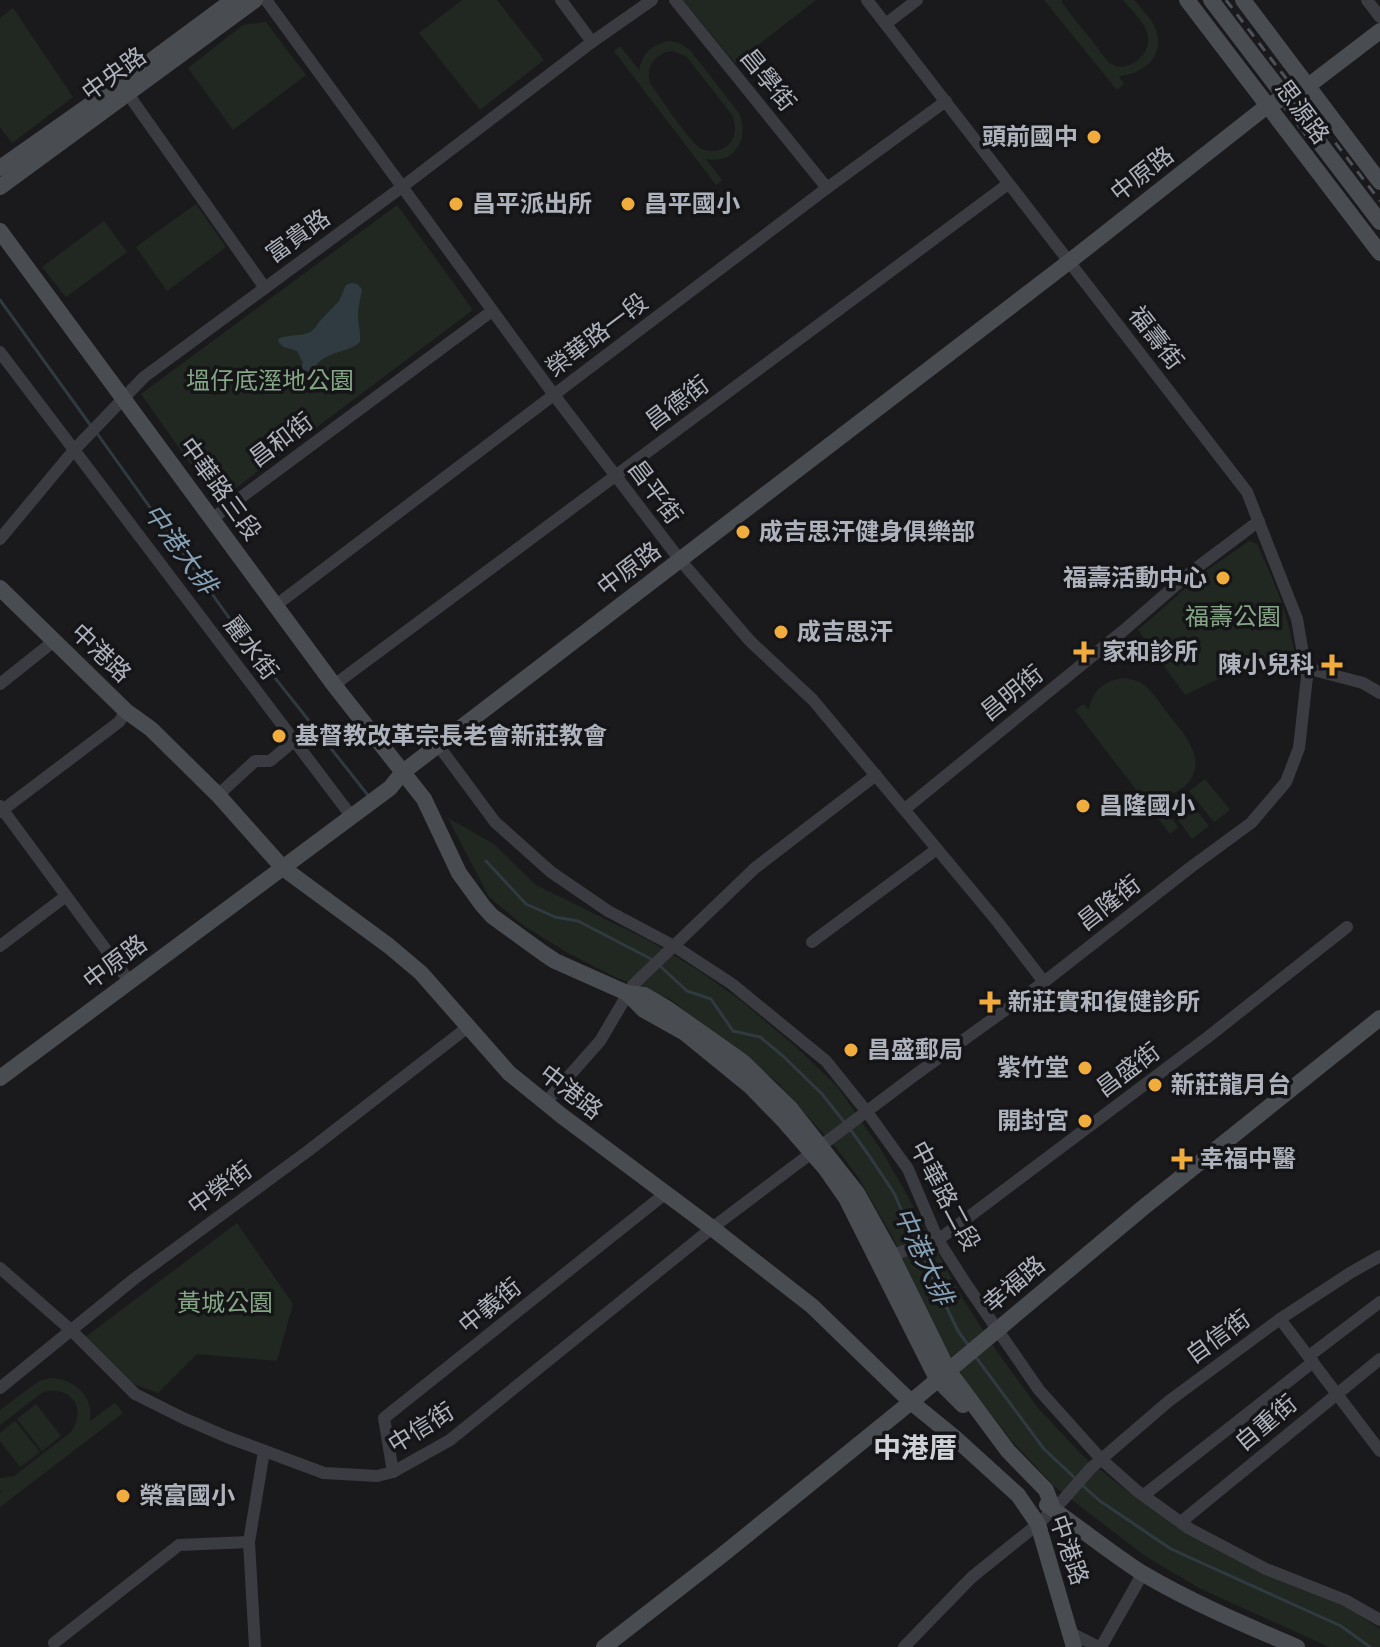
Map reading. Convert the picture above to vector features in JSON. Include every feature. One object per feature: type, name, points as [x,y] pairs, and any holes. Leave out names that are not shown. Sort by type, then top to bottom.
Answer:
[{"type":"street","name":"中央路","points":[[0,168],[233,0]]},
{"type":"street","name":"中央路","points":[[0,187],[255,0]]},
{"type":"street","name":"昌平街","points":[[266,0],[554,395],[680,560],[750,641],[813,700],[1044,982]]},
{"type":"street","points":[[561,0],[592,42]]},
{"type":"street","name":"富貴路","points":[[0,539],[74,450],[144,377],[652,0]]},
{"type":"street","name":"昌學街","points":[[675,0],[827,188]]},
{"type":"street","name":"福壽街","points":[[867,0],[1247,492],[1297,619],[1306,668]]},
{"type":"street","points":[[887,23],[917,0]]},
{"type":"street","name":"思源路","points":[[1187,0],[1380,253]]},
{"type":"street","name":"思源路","points":[[1211,0],[1380,222]]},
{"type":"street","name":"思源路","points":[[1243,0],[1380,182]]},
{"type":"street","points":[[1367,0],[1380,17]]},
{"type":"street","name":"中原路","points":[[0,1078],[390,788],[403,772],[1070,261],[1267,106],[1308,86],[1380,31]]},
{"type":"street","points":[[128,94],[265,288]]},
{"type":"street","name":"榮華路一段","points":[[275,606],[946,101]]},
{"type":"street","name":"昌德街","points":[[334,685],[1008,184]]},
{"type":"street","name":"中華路三段","points":[[0,231],[275,606],[403,772]]},
{"type":"street","name":"昌和街","points":[[212,519],[492,311]]},
{"type":"street","name":"麗水街","points":[[0,352],[294,741],[355,814]]},
{"type":"street","name":"昌明街","points":[[905,809],[1191,572],[1259,521]]},
{"type":"street","name":"中港路","points":[[0,588],[126,711],[151,729],[218,795],[283,868],[421,973],[509,1073],[812,1306],[911,1402],[1018,1495],[1038,1524],[1072,1640]]},
{"type":"street","points":[[0,684],[54,641]]},
{"type":"street","points":[[1306,668],[1363,683],[1380,693]]},
{"type":"street","name":"昌隆街","points":[[822,1145],[1044,982],[1251,823],[1286,782],[1299,748],[1306,668]]},
{"type":"street","points":[[126,711],[119,722],[1,809],[129,981]]},
{"type":"street","points":[[218,795],[255,761],[270,761],[294,741]]},
{"type":"street","name":"中華路二段","points":[[438,745],[495,822],[551,872],[608,911],[732,984],[826,1061],[862,1115],[908,1169],[935,1241],[966,1284],[994,1333],[1096,1463],[1181,1522],[1266,1569],[1345,1600],[1380,1620]]},
{"type":"street","points":[[403,772],[424,799],[459,873],[492,916],[555,961],[630,989],[644,1010],[685,1033],[712,1053],[822,1145],[846,1198],[889,1254],[907,1321],[949,1370],[958,1399],[995,1449],[1041,1500],[1057,1505],[1143,1573],[1206,1607],[1297,1647]]},
{"type":"street","points":[[546,1102],[600,1041],[630,989],[670,949],[755,868],[876,775]]},
{"type":"street","points":[[812,942],[937,849]]},
{"type":"street","points":[[0,946],[66,896]]},
{"type":"street","name":"昌盛街","points":[[889,1254],[935,1241],[1208,1037],[1347,927]]},
{"type":"street","name":"幸福路","points":[[604,1647],[911,1402],[1144,1207],[1380,1018]]},
{"type":"street","name":"中榮街","points":[[0,1388],[134,1279],[308,1151],[468,1027]]},
{"type":"street","name":"中信街","points":[[0,1268],[72,1331],[135,1394],[227,1437],[324,1473],[377,1476],[393,1472],[450,1440],[712,1228],[822,1145]]},
{"type":"street","name":"中義街","points":[[393,1472],[384,1418],[666,1193]]},
{"type":"street","name":"自信街","points":[[904,1647],[972,1577],[1038,1524],[1096,1463],[1169,1401],[1280,1319],[1380,1256]]},
{"type":"street","points":[[1144,1495],[1380,1302]]},
{"type":"street","points":[[1280,1319],[1380,1451]]},
{"type":"street","name":"自重街","points":[[1181,1522],[1380,1359]]},
{"type":"street","points":[[255,1647],[249,1542],[264,1451]]},
{"type":"street","points":[[54,1643],[179,1545],[249,1542]]},
{"type":"street","points":[[1072,1640],[1100,1647],[1143,1573]]},
{"type":"green space","points":[[462,0],[497,0],[544,60],[480,110],[419,33]]},
{"type":"green space","points":[[683,0],[816,0],[735,63]]},
{"type":"green space","points":[[1044,0],[1062,0],[1108,61],[1123,67],[1142,56],[1148,43],[1144,26],[1123,0],[1134,0],[1155,28],[1158,42],[1154,57],[1143,69],[1119,76],[1124,84],[1117,90]]},
{"type":"green space","points":[[13,8],[73,97],[12,143],[0,127],[0,18]]},
{"type":"green space","points":[[266,22],[306,75],[233,130],[188,68],[243,25]]},
{"type":"green space","points":[[663,42],[679,43],[690,50],[739,113],[743,132],[738,148],[725,158],[706,159],[722,180],[716,185],[614,51],[620,46],[639,70],[645,54]],"holes":[[[672,51],[686,56],[732,115],[733,138],[719,150],[707,151],[695,144],[650,83],[650,66],[656,58]]]},
{"type":"green space","points":[[196,204],[226,247],[167,291],[136,247]]},
{"type":"green space","name":"塭仔底溼地公園","points":[[397,205],[473,310],[217,502],[141,394]]},
{"type":"green space","points":[[104,221],[127,252],[66,297],[42,267]]},
{"type":"green space","name":"福壽公園","points":[[1249,541],[1257,544],[1275,585],[1295,654],[1229,674],[1185,695],[1138,630],[1203,573]]},
{"type":"green space","points":[[1123,678],[1139,682],[1151,692],[1185,736],[1194,755],[1194,774],[1188,783],[1173,793],[1155,795],[1178,827],[1170,834],[1075,710],[1084,704],[1089,710],[1100,688]]},
{"type":"green space","points":[[1205,779],[1230,810],[1214,822],[1189,791]]},
{"type":"green space","points":[[1184,794],[1209,826],[1192,839],[1168,806]]},
{"type":"green space","points":[[448,818],[494,844],[536,885],[650,941],[698,970],[739,999],[796,1047],[837,1086],[880,1148],[961,1296],[996,1350],[1038,1408],[1084,1457],[1136,1498],[1191,1535],[1344,1605],[1380,1629],[1380,1647],[1329,1647],[1199,1588],[1145,1556],[1055,1487],[1011,1440],[968,1384],[940,1339],[893,1238],[858,1177],[777,1082],[670,999],[615,977],[524,926],[489,897]]},
{"type":"green space","name":"黃城公園","points":[[237,1223],[293,1304],[277,1361],[197,1354],[158,1393],[131,1383],[84,1338]]},
{"type":"green space","points":[[51,1378],[68,1382],[81,1391],[89,1404],[90,1421],[115,1403],[123,1413],[0,1507],[0,1478],[14,1476],[71,1432],[76,1423],[78,1415],[74,1401],[62,1392],[53,1391],[43,1392],[0,1425],[0,1410],[39,1381]]},
{"type":"green space","points":[[36,1404],[61,1436],[42,1451],[17,1419]]},
{"type":"green space","points":[[15,1421],[40,1452],[20,1467],[0,1441],[0,1433]]},
{"type":"shaded area","points":[[351,283],[362,289],[358,315],[360,342],[325,358],[310,372],[305,371],[301,368],[303,363],[297,351],[284,347],[278,339],[310,332],[339,301],[346,285]]},
{"type":"waterway","name":"中港大排","points":[[0,300],[91,426]]},
{"type":"waterway","name":"中港大排","points":[[96,432],[245,640],[367,794]]},
{"type":"waterway","name":"中港大排","points":[[486,861],[526,904],[555,917],[578,921],[653,960]]},
{"type":"waterway","name":"中港大排","points":[[659,965],[687,991],[711,999],[733,1031],[760,1037],[783,1056],[822,1094],[845,1123]]},
{"type":"waterway","name":"中港大排","points":[[850,1129],[894,1193],[916,1243]]},
{"type":"waterway","name":"中港大排","points":[[919,1250],[958,1331],[969,1346]]},
{"type":"waterway","name":"中港大排","points":[[975,1356],[1044,1449],[1076,1479]]},
{"type":"waterway","name":"中港大排","points":[[1082,1485],[1100,1501],[1171,1549],[1341,1626],[1370,1647]]},
{"type":"railway","points":[[1226,0],[1380,201]]},
{"type":"place","name":"頭前國中","points":[[1094,137]]},
{"type":"place","name":"昌平派出所","points":[[456,204]]},
{"type":"place","name":"昌平國小","points":[[628,204]]},
{"type":"place","name":"成吉思汗健身俱樂部","points":[[743,532]]},
{"type":"place","name":"福壽活動中心","points":[[1223,578]]},
{"type":"place","name":"成吉思汗","points":[[781,632]]},
{"type":"place","name":"家和診所","points":[[1084,652]]},
{"type":"place","name":"陳小兒科","points":[[1332,665]]},
{"type":"place","name":"基督教改革宗長老會新莊教會","points":[[279,736]]},
{"type":"place","name":"昌隆國小","points":[[1083,806]]},
{"type":"place","name":"新莊實和復健診所","points":[[990,1002]]},
{"type":"place","name":"昌盛郵局","points":[[851,1050]]},
{"type":"place","name":"紫竹堂","points":[[1085,1068]]},
{"type":"place","name":"新莊龍月台","points":[[1155,1085]]},
{"type":"place","name":"開封宮","points":[[1085,1121]]},
{"type":"place","name":"幸福中醫","points":[[1182,1159]]},
{"type":"place","name":"榮富國小","points":[[123,1496]]},
{"type":"district","name":"中港厝","points":[[915,1449]]}]
